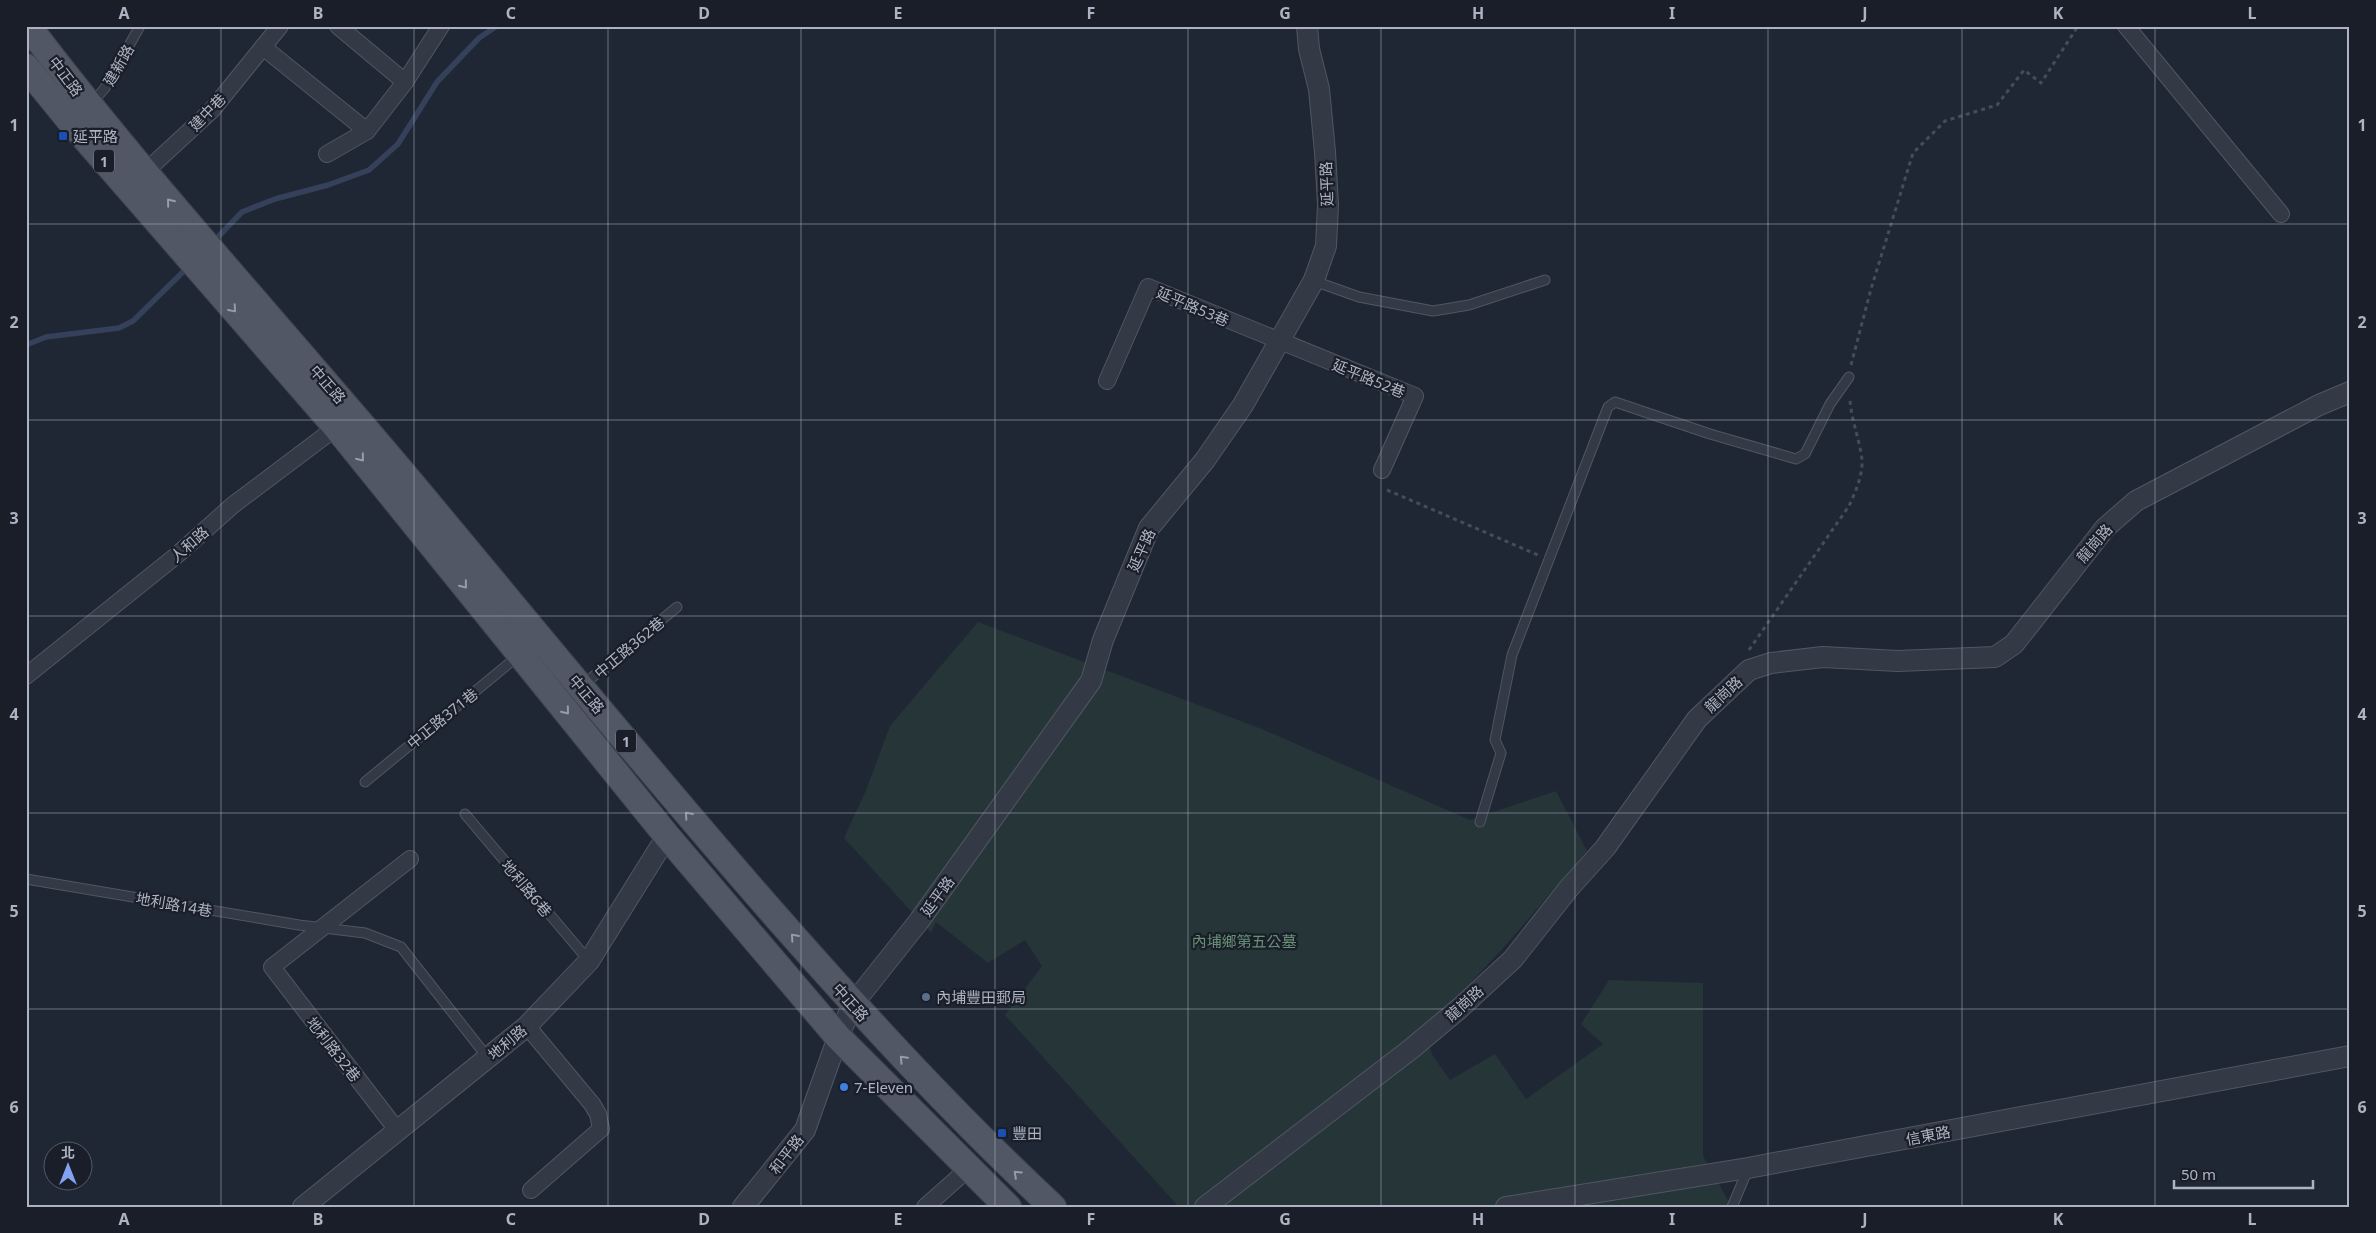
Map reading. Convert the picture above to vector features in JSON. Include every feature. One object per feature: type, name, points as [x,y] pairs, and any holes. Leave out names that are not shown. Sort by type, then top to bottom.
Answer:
[{"type":"main road","name":"中正路","points":[[28,26],[79,114],[201,255],[581,686],[686,813],[853,1004],[999,1157],[1053,1207]]},
{"type":"main road","name":"中正路","points":[[26,67],[145,172],[201,255]]},
{"type":"main road","name":"中正路","points":[[345,420],[520,654],[667,836],[838,1037],[1008,1207]]},
{"type":"street","name":"建中巷","points":[[145,172],[212,110],[280,26]]},
{"type":"street","points":[[338,26],[405,82]]},
{"type":"street","points":[[328,154],[368,130],[405,82],[441,26]]},
{"type":"street","name":"延平路","points":[[838,1037],[853,1004],[919,921],[1091,681],[1103,640],[1149,528],[1205,460],[1243,405],[1277,341],[1314,280],[1326,246],[1328,204],[1319,89],[1309,49],[1307,26]]},
{"type":"street","points":[[2126,26],[2281,214]]},
{"type":"street","points":[[263,47],[368,130]]},
{"type":"street","name":"延平路53巷","points":[[1107,381],[1148,287],[1277,341]]},
{"type":"street","name":"延平路52巷","points":[[1277,341],[1415,396],[1382,470]]},
{"type":"street","name":"龍崗路","points":[[1205,1207],[1410,1049],[1460,1008],[1513,959],[1569,888],[1605,848],[1697,718],[1749,670],[1771,663],[1823,657],[1898,661],[1996,657],[2014,644],[2105,528],[2136,500],[2319,405],[2350,392]]},
{"type":"street","name":"人和路","points":[[26,676],[177,555],[233,506],[345,420]]},
{"type":"street","name":"地利路","points":[[303,1207],[527,1026],[590,961],[667,836]]},
{"type":"street","points":[[322,928],[410,859]]},
{"type":"street","name":"地利路32巷","points":[[322,928],[272,967],[397,1130]]},
{"type":"street","points":[[527,1026],[592,1104],[598,1114],[601,1130],[531,1190]]},
{"type":"street","name":"和平路","points":[[744,1207],[805,1130],[838,1037]]},
{"type":"street","name":"信東路","points":[[1506,1207],[1748,1168],[2350,1056]]},
{"type":"street","points":[[925,1207],[969,1168]]},
{"type":"lane","name":"建新路","points":[[79,114],[105,88],[140,26]]},
{"type":"lane","points":[[1314,280],[1359,297],[1433,311],[1469,305],[1544,280]]},
{"type":"lane","points":[[1480,822],[1500,753],[1494,740],[1512,655],[1608,407],[1615,402],[1710,434],[1796,459],[1806,454],[1830,404],[1849,377]]},
{"type":"lane","name":"中正路362巷","points":[[581,686],[677,607]]},
{"type":"lane","name":"中正路371巷","points":[[365,782],[520,654]]},
{"type":"lane","name":"地利路6巷","points":[[466,814],[590,961]]},
{"type":"lane","name":"地利路14巷","points":[[26,879],[322,928],[365,933],[401,947],[488,1058]]},
{"type":"lane","points":[[1732,1207],[1748,1168]]},
{"type":"path","points":[[1749,670],[1748,653],[1850,506],[1857,488],[1862,462],[1851,417],[1849,377],[1871,289],[1913,153],[1945,121],[1997,105],[2024,70],[2041,83],[2078,26]]},
{"type":"path","points":[[1387,490],[1549,560]]},
{"type":"green space","name":"內埔鄉第五公墓","points":[[978,622],[1262,729],[1470,820],[1556,791],[1587,851],[1505,946],[1424,1033],[1433,1056],[1450,1080],[1495,1054],[1526,1099],[1603,1044],[1581,1024],[1609,980],[1703,983],[1703,1156],[1732,1207],[1179,1207],[1005,1015],[1042,966],[1025,940],[988,963],[936,922],[931,933],[844,838],[866,790],[890,726]]},
{"type":"waterway","points":[[213,242],[242,212],[275,199],[328,185],[369,170],[398,144],[437,82],[479,38],[497,26]]},
{"type":"waterway","points":[[26,345],[46,337],[119,328],[133,321],[189,266]]},
{"type":"place","name":"延平路","points":[[63,136]]},
{"type":"place","name":"內埔豐田郵局","points":[[926,997]]},
{"type":"place","name":"7-Eleven","points":[[844,1087]]},
{"type":"place","name":"豐田","points":[[1002,1133]]}]
